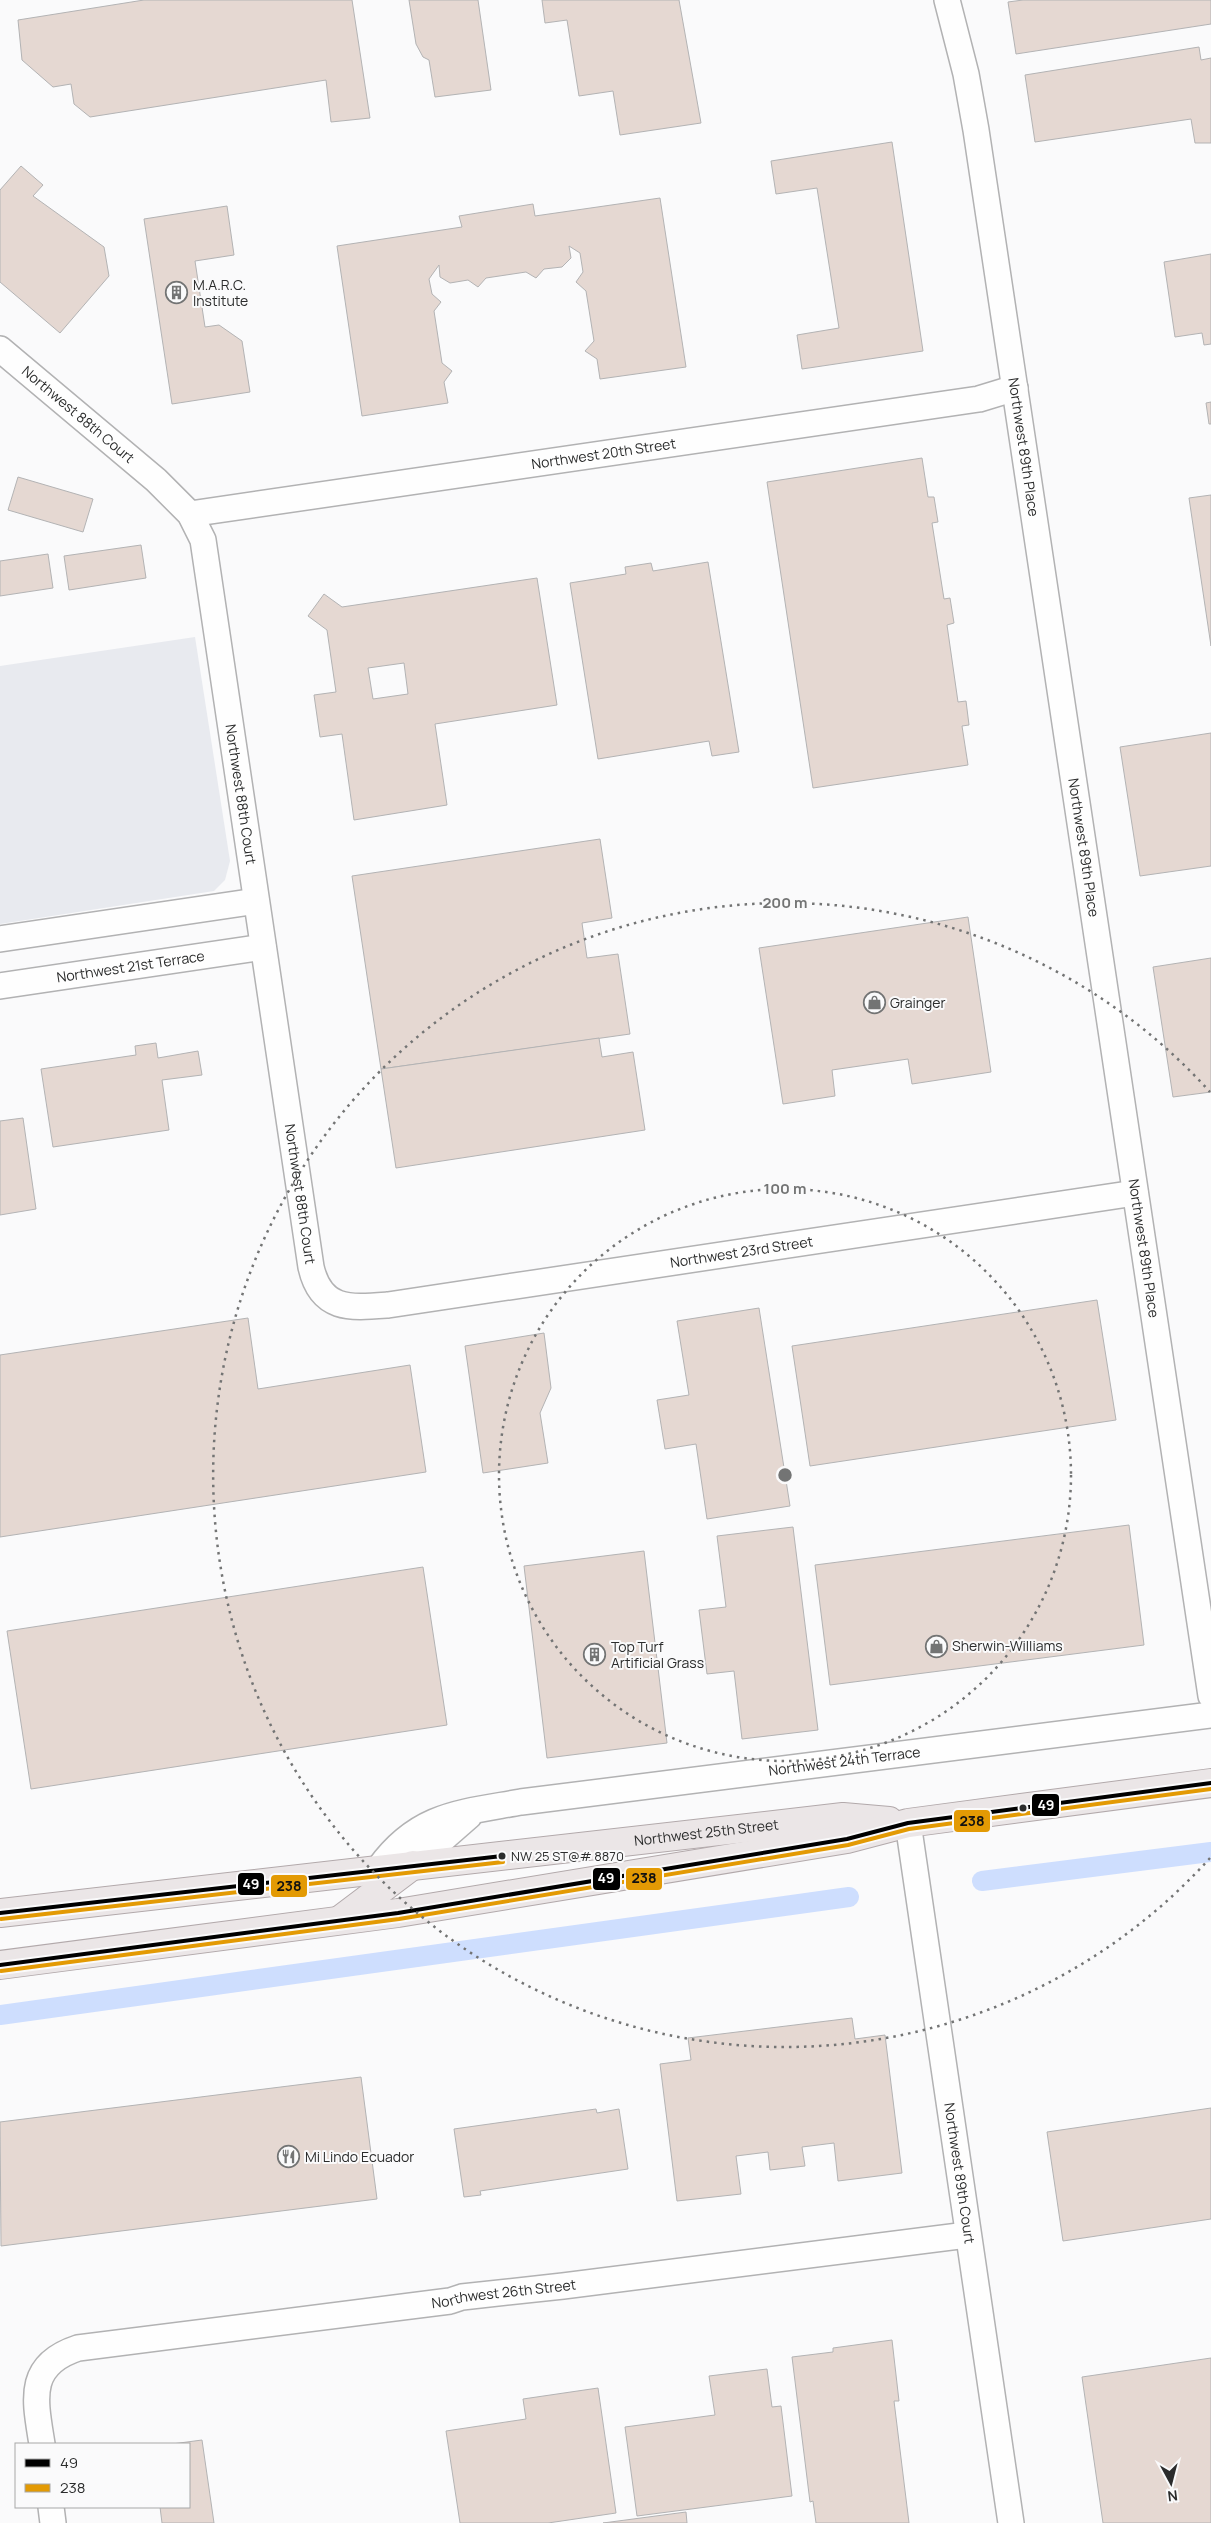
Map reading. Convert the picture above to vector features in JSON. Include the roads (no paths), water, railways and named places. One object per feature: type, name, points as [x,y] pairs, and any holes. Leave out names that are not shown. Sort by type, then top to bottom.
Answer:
[{"type":"main road","name":"Northwest 25th Street","points":[[0,1964],[339,1921],[847,1839],[908,1823],[1211,1783]]},
{"type":"main road","name":"Northwest 25th Street","points":[[0,1913],[379,1868],[843,1817],[908,1823]]},
{"type":"main road","points":[[339,1921],[413,1865]]},
{"type":"street","name":"Northwest 89th Place","points":[[946,0],[972,106],[1211,1696]]},
{"type":"street","name":"Northwest 88th Court","points":[[0,349],[156,480],[190,514],[203,540],[314,1278],[326,1298],[348,1306]]},
{"type":"street","name":"Northwest 20th Street","points":[[190,514],[979,399],[1015,388]]},
{"type":"street","points":[[0,940],[256,901]]},
{"type":"street","name":"Northwest 21st Terrace","points":[[0,986],[263,947]]},
{"type":"street","name":"Northwest 23rd Street","points":[[348,1306],[370,1307],[425,1300],[1135,1193]]},
{"type":"street","name":"Northwest 24th Terrace","points":[[379,1868],[392,1850],[419,1828],[448,1816],[476,1810],[521,1802],[1211,1715]]},
{"type":"street","name":"Northwest 24th Terrace","points":[[413,1865],[448,1832],[476,1810]]},
{"type":"street","name":"Northwest 89th Court","points":[[908,1823],[967,2235],[1011,2523]]},
{"type":"street","name":"Northwest 26th Street","points":[[42,2443],[36,2391],[42,2372],[63,2354],[86,2347],[450,2301],[462,2297],[967,2235]]},
{"type":"street","points":[[51,2508],[53,2523]]},
{"type":"waterway","points":[[982,1881],[1211,1852]]},
{"type":"waterway","points":[[0,2015],[849,1897]]},
{"type":"place","name":"M.A.R.C. Institute","points":[[177,293]]},
{"type":"place","name":"Grainger","points":[[874,1003]]},
{"type":"place","name":"Sherwin-Williams","points":[[936,1646]]},
{"type":"place","name":"Top Turf Artificial Grass","points":[[595,1655]]},
{"type":"place","name":"NW 25 ST@# 8870","points":[[502,1856]]},
{"type":"place","name":"Mi Lindo Ecuador","points":[[289,2157]]}]
